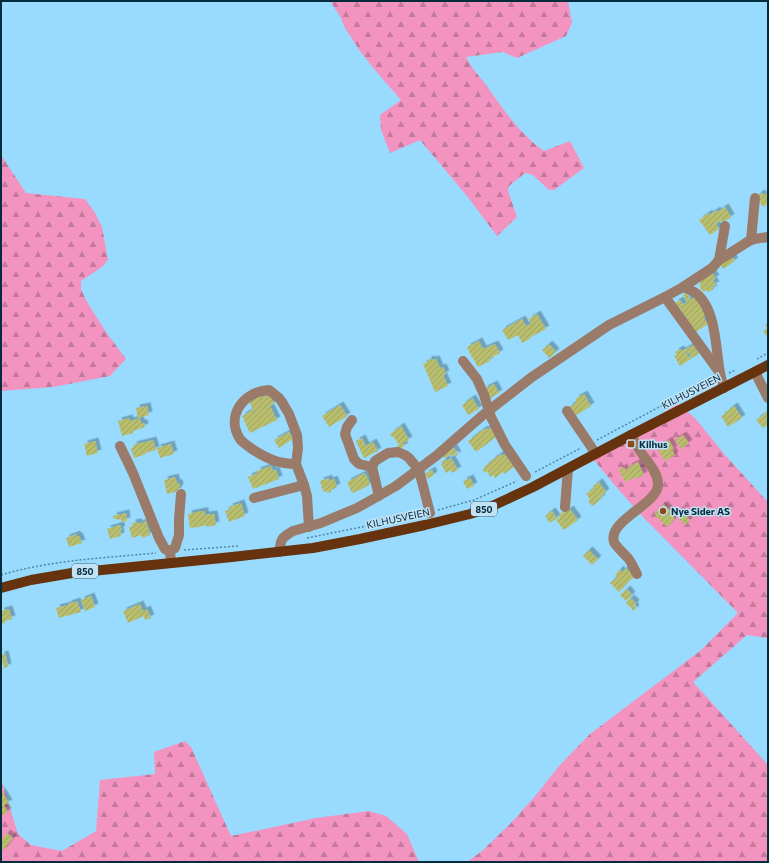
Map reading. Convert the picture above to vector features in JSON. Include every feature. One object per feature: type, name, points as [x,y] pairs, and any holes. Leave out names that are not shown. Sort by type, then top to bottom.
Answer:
[{"type":"main road","name":"KILHUSVEIEN","points":[[1,588],[31,580],[72,572],[313,548],[425,525],[470,514],[490,507],[533,487],[768,365]]},
{"type":"lane","points":[[751,240],[755,198]]},
{"type":"lane","points":[[719,260],[725,226]]},
{"type":"lane","points":[[279,552],[281,542],[293,531],[322,523],[345,513],[396,486],[419,470],[489,410],[549,365],[602,330],[683,287],[712,268],[719,260],[751,240],[768,237]]},
{"type":"lane","points":[[683,287],[699,295],[708,310],[714,331],[724,388]]},
{"type":"lane","points":[[665,297],[720,372]]},
{"type":"lane","points":[[464,361],[477,379],[484,394],[495,427],[526,476]]},
{"type":"lane","points":[[755,372],[768,401]]},
{"type":"lane","points":[[296,464],[269,459],[246,445],[240,438],[235,422],[237,411],[243,402],[251,396],[262,391],[269,390],[282,402],[289,414],[297,435],[298,443],[296,464],[304,485],[308,503],[309,527]]},
{"type":"lane","points":[[567,411],[596,454]]},
{"type":"lane","points":[[352,420],[347,427],[345,434],[354,459],[359,464],[372,467]]},
{"type":"lane","points":[[631,435],[653,470],[659,485],[656,493],[626,518],[614,534],[614,542],[632,564],[636,574]]},
{"type":"lane","points":[[120,446],[133,473],[159,538],[165,549],[170,551]]},
{"type":"lane","points":[[379,496],[372,467],[375,461],[384,455],[392,452],[398,452],[409,458],[419,470],[430,513]]},
{"type":"lane","points":[[565,507],[568,469]]},
{"type":"lane","points":[[254,498],[304,485]]},
{"type":"lane","points":[[170,551],[175,548],[179,535],[181,494]]},
{"type":"lane","points":[[170,551],[171,563]]},
{"type":"green space","points":[[330,1],[568,1],[572,23],[566,36],[517,58],[503,52],[466,57],[505,112],[527,137],[544,151],[570,141],[584,168],[554,190],[549,190],[533,175],[525,173],[509,186],[508,191],[517,217],[497,236],[467,196],[420,140],[390,153],[381,130],[380,115],[401,100],[360,51]]},
{"type":"green space","points":[[1,155],[26,193],[85,199],[94,211],[102,227],[108,260],[102,267],[81,281],[81,289],[87,302],[106,332],[126,359],[110,376],[53,387],[1,391]]},
{"type":"green space","points":[[678,404],[695,418],[725,455],[768,502],[768,638],[747,635],[693,682],[768,765],[768,862],[467,862],[482,851],[511,823],[559,766],[590,734],[700,651],[738,613],[643,517],[593,459],[638,428]]},
{"type":"green space","points":[[185,741],[191,747],[231,836],[316,818],[369,811],[386,816],[407,834],[419,862],[1,862],[1,779],[18,834],[31,845],[62,851],[96,831],[100,780],[155,774],[154,752]]},
{"type":"building","points":[[768,192],[768,204],[763,207],[757,198],[758,195],[761,193],[763,195]]},
{"type":"building","points":[[725,207],[731,217],[723,223],[721,220],[716,224],[719,229],[710,235],[699,220],[709,213],[709,215],[717,210],[718,212]]},
{"type":"building","points":[[731,256],[735,261],[723,269],[720,264]]},
{"type":"building","points":[[712,273],[716,278],[713,280],[716,285],[712,286],[714,289],[708,292],[706,290],[703,292],[699,285],[701,284],[699,281]]},
{"type":"building","points":[[686,292],[691,300],[696,296],[705,307],[702,310],[706,315],[703,317],[708,324],[696,332],[675,303],[680,300],[683,305],[687,302],[683,295]]},
{"type":"building","points":[[537,314],[546,329],[522,343],[518,335],[508,340],[502,330],[522,319],[526,326],[531,324],[529,319]]},
{"type":"building","points":[[768,323],[768,338],[763,331],[767,328],[765,325]]},
{"type":"building","points":[[479,341],[483,349],[495,344],[500,353],[489,359],[490,361],[478,367],[467,347]]},
{"type":"building","points":[[549,344],[556,352],[549,358],[542,350]]},
{"type":"building","points":[[693,345],[699,354],[692,358],[688,352],[686,353],[691,359],[680,366],[674,356],[677,355],[675,352],[680,349],[682,351]]},
{"type":"building","points":[[430,359],[436,359],[440,368],[443,367],[446,374],[443,375],[448,386],[435,392],[423,364],[428,362]]},
{"type":"building","points":[[494,384],[499,393],[489,399],[484,389]]},
{"type":"building","points":[[264,394],[265,397],[270,395],[274,404],[270,406],[277,420],[250,433],[242,416],[253,410],[249,401]]},
{"type":"building","points":[[584,394],[591,406],[575,416],[569,407],[577,402],[575,399]]},
{"type":"building","points":[[472,398],[479,409],[468,415],[462,405]]},
{"type":"building","points":[[340,405],[347,416],[329,427],[322,416]]},
{"type":"building","points":[[147,406],[149,415],[138,418],[136,408]]},
{"type":"building","points":[[734,406],[742,418],[728,427],[721,416],[727,413],[726,412]]},
{"type":"building","points":[[768,410],[768,428],[766,426],[763,428],[756,420]]},
{"type":"building","points":[[129,418],[130,421],[140,418],[141,423],[144,423],[145,427],[133,431],[133,433],[122,436],[118,421]]},
{"type":"building","points":[[401,426],[409,440],[403,443],[405,446],[398,450],[397,446],[399,445],[390,434]]},
{"type":"building","points":[[491,428],[496,436],[494,437],[495,438],[476,452],[468,441],[484,429],[485,430]]},
{"type":"building","points":[[289,432],[293,439],[279,448],[274,440]]},
{"type":"building","points":[[683,435],[689,443],[681,449],[675,440]]},
{"type":"building","points":[[362,438],[366,446],[373,442],[378,451],[364,458],[356,441]]},
{"type":"building","points":[[153,440],[156,450],[134,458],[131,448],[134,447],[133,445]]},
{"type":"building","points":[[669,440],[674,449],[672,450],[675,455],[665,461],[658,450],[665,446],[663,444]]},
{"type":"building","points":[[95,441],[98,453],[87,456],[84,444]]},
{"type":"building","points":[[171,444],[174,454],[160,458],[157,448]]},
{"type":"building","points":[[454,448],[458,455],[455,456],[454,454],[444,458],[442,455]]},
{"type":"building","points":[[501,454],[502,456],[505,454],[514,467],[495,478],[493,475],[490,477],[487,471],[484,473],[484,467]]},
{"type":"building","points":[[451,458],[458,470],[452,473],[451,470],[446,473],[441,464],[443,463],[442,461],[446,459],[447,461]]},
{"type":"building","points":[[638,462],[644,475],[625,482],[619,470],[624,467],[625,470]]},
{"type":"building","points":[[271,466],[273,471],[276,470],[279,479],[253,489],[248,477],[258,473],[257,471]]},
{"type":"building","points":[[432,470],[434,475],[428,479],[425,474]]},
{"type":"building","points":[[365,473],[370,484],[352,493],[347,482]]},
{"type":"building","points":[[175,477],[180,488],[178,491],[167,494],[164,480]]},
{"type":"building","points":[[329,478],[329,481],[334,479],[337,487],[331,490],[331,492],[323,492],[320,481]]},
{"type":"building","points":[[470,478],[474,486],[467,489],[463,481]]},
{"type":"building","points":[[599,482],[606,492],[599,500],[597,498],[599,501],[592,506],[588,501],[590,499],[586,494]]},
{"type":"building","points":[[241,503],[245,516],[229,522],[225,511],[230,509],[229,507]]},
{"type":"building","points":[[664,504],[675,519],[667,527],[654,514]]},
{"type":"building","points":[[570,509],[578,520],[564,530],[556,520],[564,511],[565,513]]},
{"type":"building","points":[[680,510],[690,520],[685,525],[675,515]]},
{"type":"building","points":[[205,511],[205,515],[214,514],[216,525],[190,528],[188,514]]},
{"type":"building","points":[[552,511],[557,518],[550,523],[545,516]]},
{"type":"building","points":[[126,513],[127,521],[122,522],[121,519],[114,519],[113,516]]},
{"type":"building","points":[[146,521],[150,535],[142,538],[141,535],[132,538],[129,527],[133,526],[132,523],[138,522],[139,524]]},
{"type":"building","points":[[120,525],[122,529],[120,530],[121,536],[110,539],[107,529]]},
{"type":"building","points":[[77,534],[82,543],[69,547],[66,538]]},
{"type":"building","points":[[589,550],[598,559],[592,565],[583,556]]},
{"type":"building","points":[[626,568],[634,576],[619,592],[610,583],[617,577],[615,575],[620,569],[622,572]]},
{"type":"building","points":[[627,589],[632,595],[626,601],[620,595]]},
{"type":"building","points":[[91,596],[95,607],[85,611],[81,600]]},
{"type":"building","points":[[631,598],[636,603],[634,606],[636,608],[634,611],[626,603]]},
{"type":"building","points":[[77,601],[81,612],[59,618],[56,608]]},
{"type":"building","points":[[140,604],[143,611],[147,609],[151,618],[145,620],[144,616],[128,623],[123,611]]},
{"type":"building","points":[[9,609],[12,619],[1,624],[1,611]]},
{"type":"building","points":[[5,654],[8,667],[4,668],[1,655]]},
{"type":"building","points":[[1,790],[9,803],[4,805],[8,812],[1,816]]},
{"type":"building","points":[[7,833],[13,838],[4,850],[1,847],[1,841]]},
{"type":"place","name":"Kilhus","points":[[631,444]]},
{"type":"place","name":"Nye Sider AS","points":[[663,511]]}]
